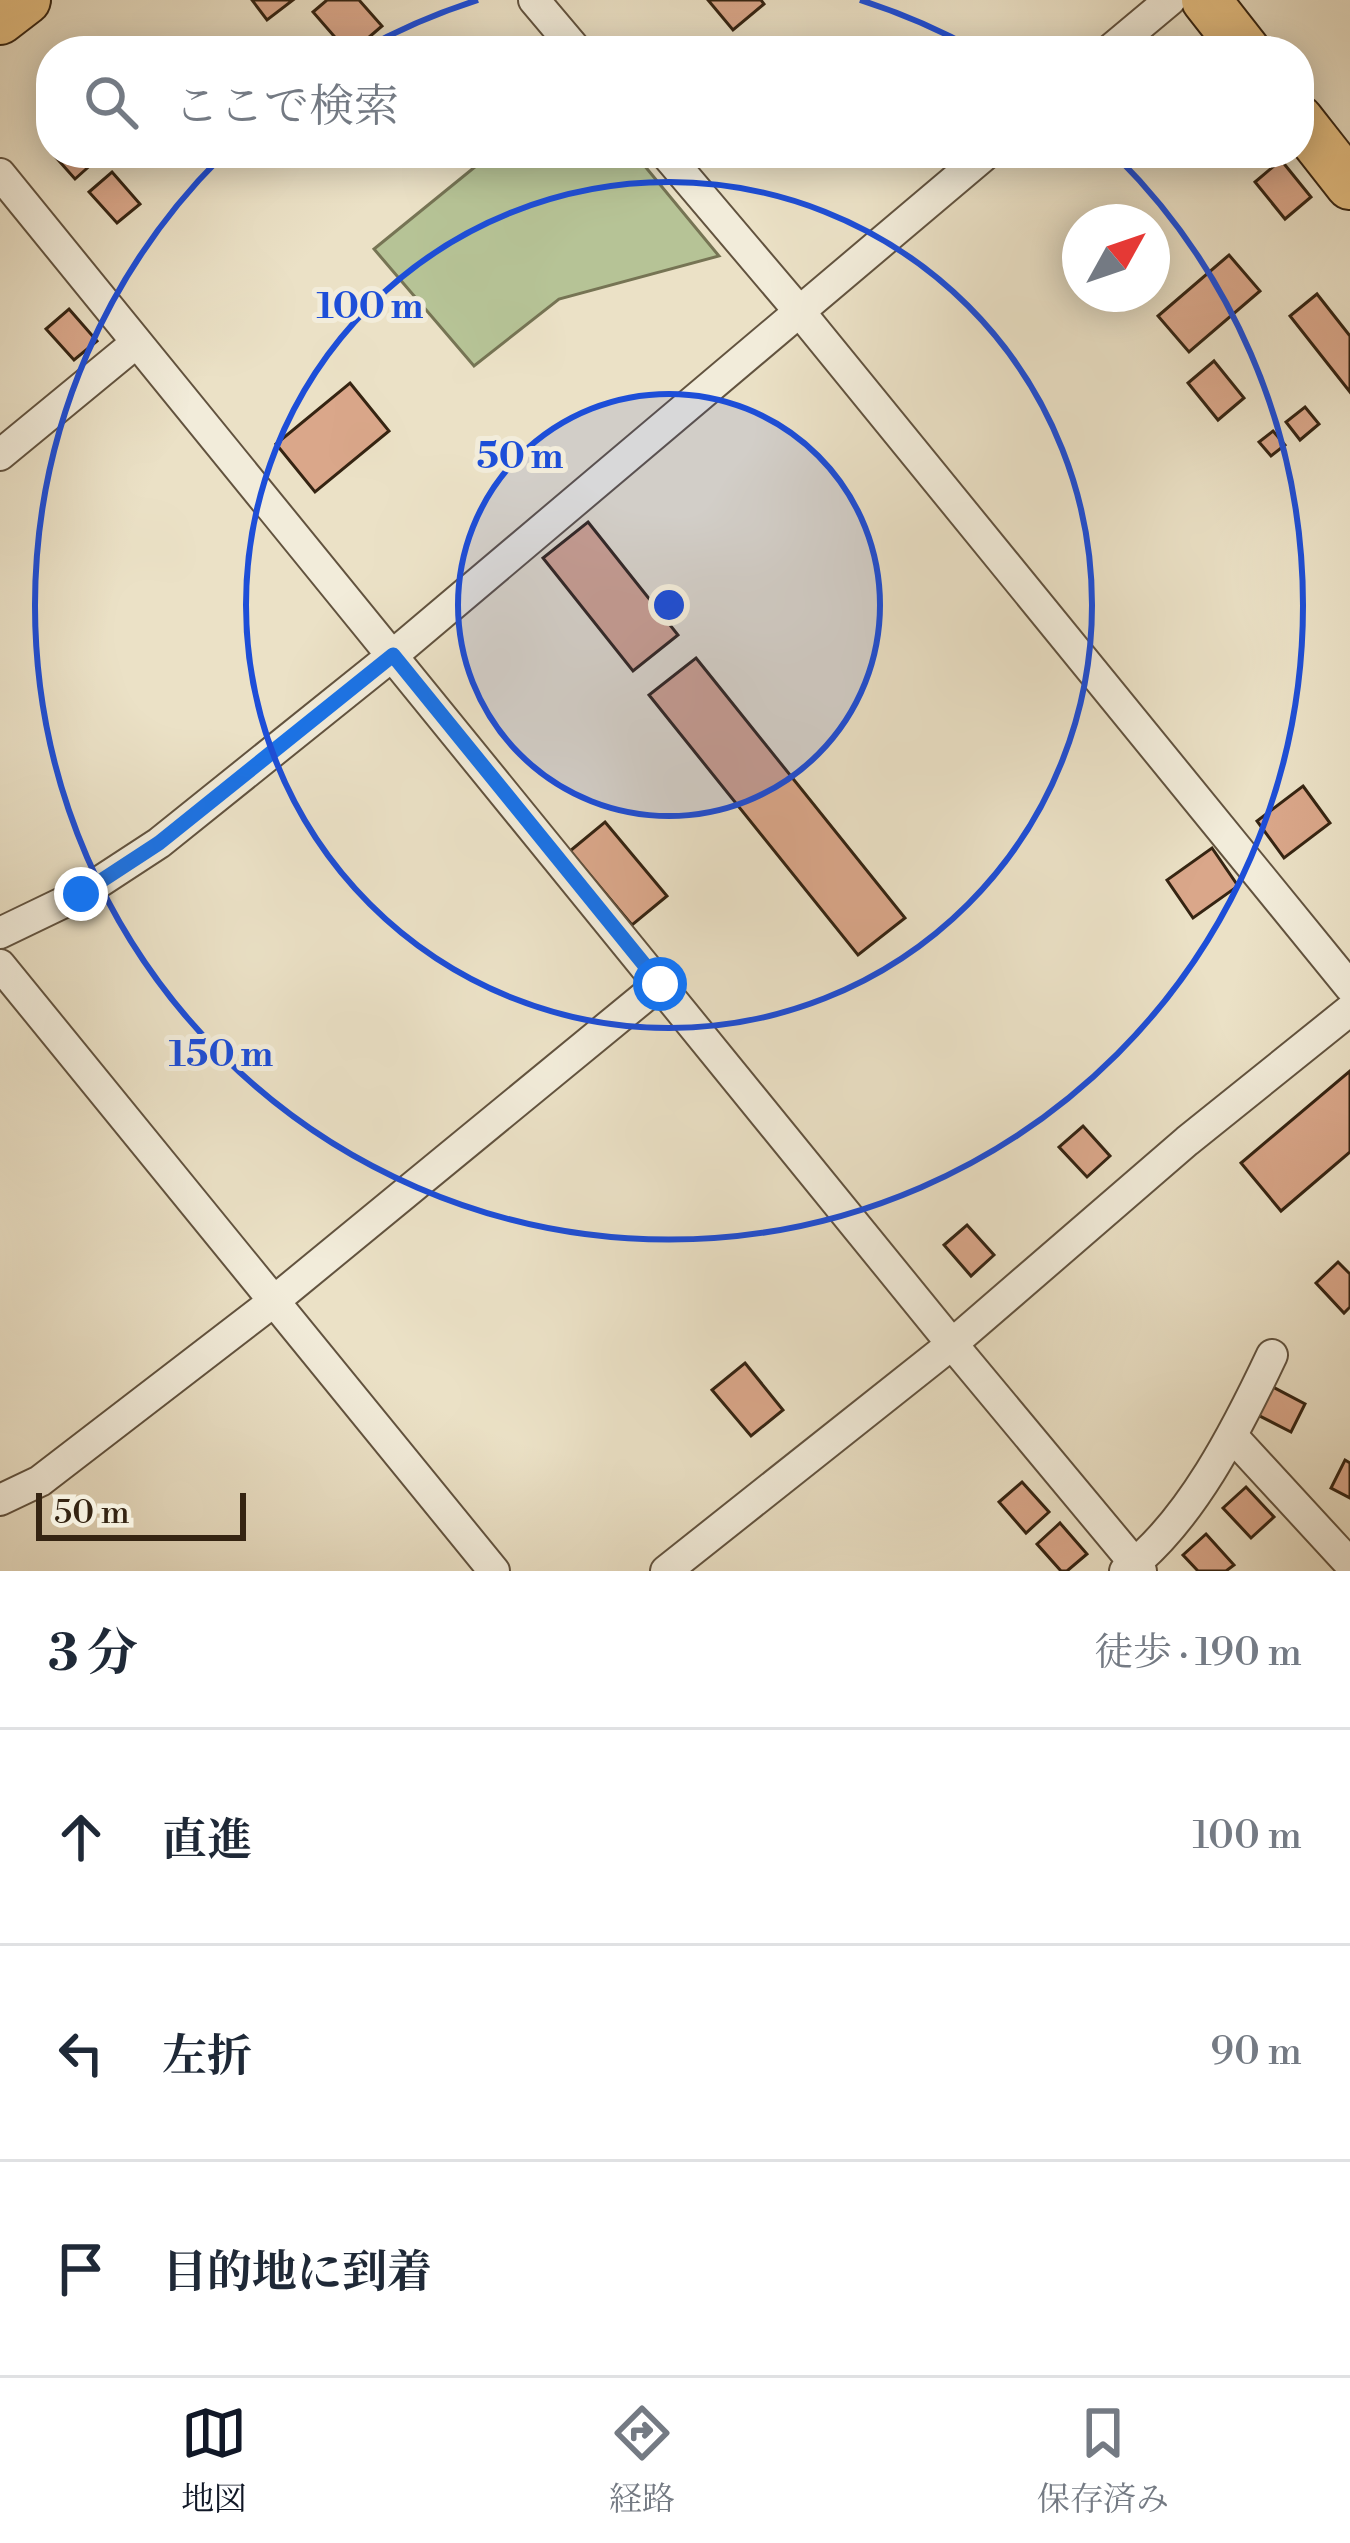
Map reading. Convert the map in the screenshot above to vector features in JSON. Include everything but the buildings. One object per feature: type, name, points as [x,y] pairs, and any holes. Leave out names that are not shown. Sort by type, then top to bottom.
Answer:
[{"type":"main road","points":[[0,20],[26,0]]},
{"type":"main road","points":[[1206,0],[1234,36]]},
{"type":"main road","points":[[1314,138],[1350,185]]},
{"type":"street","points":[[534,0],[565,36]]},
{"type":"street","points":[[1127,36],[1169,0]]},
{"type":"street","points":[[677,168],[1350,987]]},
{"type":"street","points":[[0,933],[81,894],[159,843],[393,655],[969,168]]},
{"type":"street","points":[[0,174],[1134,1568],[1168,1530],[1233,1437],[1272,1355]]},
{"type":"street","points":[[0,454],[136,344]]},
{"type":"street","points":[[0,965],[494,1571]]},
{"type":"street","points":[[0,1500],[40,1481],[274,1301],[660,984]]},
{"type":"street","points":[[666,1571],[952,1344],[1187,1141],[1350,1010]]},
{"type":"street","points":[[1233,1437],[1350,1564]]},
{"type":"green space","points":[[474,168],[646,168],[719,256],[559,299],[474,366],[374,249]]},
{"type":"route","points":[[81,894],[159,843],[393,655],[660,984]]}]
